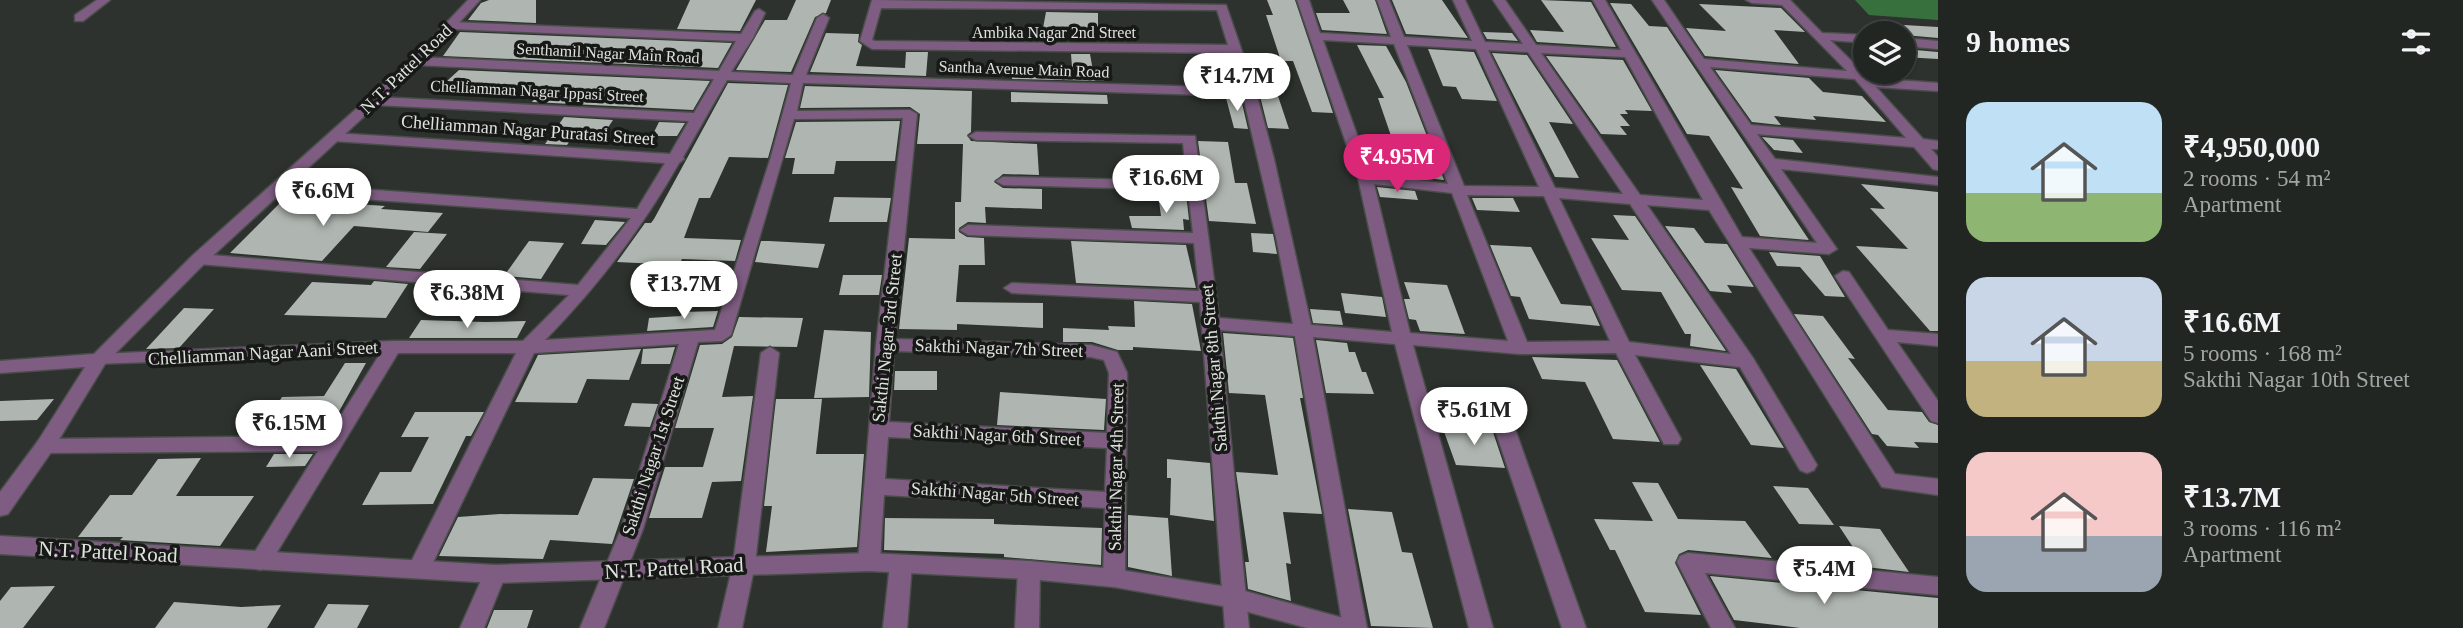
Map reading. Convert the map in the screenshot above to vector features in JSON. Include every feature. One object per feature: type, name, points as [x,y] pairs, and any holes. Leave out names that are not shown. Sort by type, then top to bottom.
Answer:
[{"type":"street","points":[[79,18],[104,0]]},
{"type":"street","name":"N.T. Pattel Road","points":[[0,508],[6,490],[45,446],[99,360],[199,259],[376,101],[453,25],[474,0]]},
{"type":"street","points":[[1303,0],[1364,178],[1402,338],[1481,628]]},
{"type":"street","points":[[1383,0],[1520,348]]},
{"type":"street","points":[[1460,0],[1622,347],[1671,439]]},
{"type":"street","points":[[1499,0],[1746,362],[1807,466]]},
{"type":"street","points":[[1598,0],[1631,54],[1714,206],[1889,481],[1938,487]]},
{"type":"street","points":[[1658,0],[1829,249],[1738,243]]},
{"type":"street","points":[[1752,0],[1784,1],[1853,69]]},
{"type":"street","points":[[877,2],[1222,7],[1249,92],[1301,331],[1355,628]]},
{"type":"street","name":"Ambika Nagar 2nd Street","points":[[877,2],[866,41],[872,45],[1236,49]]},
{"type":"street","points":[[419,568],[528,347],[583,291],[642,214],[677,159],[696,117],[747,38],[759,13]]},
{"type":"street","points":[[788,115],[798,79],[823,18]]},
{"type":"street","points":[[453,25],[747,38]]},
{"type":"street","points":[[1316,36],[1631,54]]},
{"type":"street","points":[[1820,36],[1853,38]]},
{"type":"street","points":[[1916,43],[1938,44]]},
{"type":"street","name":"Senthamil Nagar Main Road","points":[[417,61],[798,79]]},
{"type":"street","points":[[1701,62],[1853,78]]},
{"type":"street","name":"Santha Avenue Main Road","points":[[798,79],[1249,92]]},
{"type":"street","points":[[1867,84],[1916,144],[1938,166]]},
{"type":"street","points":[[1916,84],[1938,86]]},
{"type":"street","name":"Chelliamman Nagar Ippasi Street","points":[[376,101],[696,117]]},
{"type":"street","name":"Sakthi Nagar 3rd Street","points":[[788,115],[910,114],[885,345],[869,562]]},
{"type":"street","name":"Chelliamman Nagar Aani Street","points":[[0,368],[99,360],[393,347],[528,347],[722,335],[788,115]]},
{"type":"street","points":[[1745,129],[1938,145]]},
{"type":"street","name":"Sakthi Nagar 8th Street","points":[[976,135],[1189,139],[1211,323],[1237,628]]},
{"type":"street","name":"Chelliamman Nagar Puratasi Street","points":[[334,137],[677,159]]},
{"type":"street","points":[[1768,163],[1938,181]]},
{"type":"street","points":[[1364,178],[1460,190],[1548,192],[1714,206]]},
{"type":"street","points":[[1003,181],[1195,186]]},
{"type":"street","points":[[277,188],[642,214]]},
{"type":"street","points":[[968,230],[1201,238]]},
{"type":"street","points":[[199,259],[583,291]]},
{"type":"street","points":[[1843,276],[1936,409]]},
{"type":"street","points":[[1012,288],[1208,297]]},
{"type":"street","points":[[1211,323],[1520,348],[1622,347],[1746,362]]},
{"type":"street","points":[[1884,335],[1938,340]]},
{"type":"street","name":"Sakthi Nagar 1st Street","points":[[592,628],[612,571],[632,528],[690,338]]},
{"type":"street","name":"Sakthi Nagar 7th Street","points":[[885,345],[1091,351],[1111,356]]},
{"type":"street","points":[[260,561],[393,347]]},
{"type":"street","points":[[730,628],[744,564],[770,353]]},
{"type":"street","name":"Sakthi Nagar 4th Street","points":[[1111,356],[1118,373],[1114,579]]},
{"type":"street","points":[[1500,415],[1574,628]]},
{"type":"street","name":"Sakthi Nagar 6th Street","points":[[878,429],[1117,440]]},
{"type":"street","points":[[45,446],[335,443]]},
{"type":"street","name":"Sakthi Nagar 5th Street","points":[[874,486],[1116,501]]},
{"type":"street","name":"N.T. Pattel Road","points":[[0,545],[495,574],[869,562],[1028,570],[1114,579],[1234,598],[1343,628]]},
{"type":"street","points":[[1723,628],[1688,562],[1938,586]]},
{"type":"street","points":[[895,628],[901,564]]},
{"type":"street","points":[[1027,628],[1028,570]]},
{"type":"street","points":[[472,628],[495,574]]},
{"type":"green space","points":[[1855,0],[1938,0],[1938,20],[1869,15]]},
{"type":"building","points":[[489,0],[536,0],[536,23],[468,20],[481,3]]},
{"type":"building","points":[[690,0],[756,0],[740,31],[677,29]]},
{"type":"building","points":[[796,0],[831,0],[826,13],[815,17],[791,72],[736,70],[765,20],[787,20]]},
{"type":"building","points":[[1267,0],[1295,0],[1333,113],[1312,112],[1293,61],[1281,61],[1266,15],[1273,15]]},
{"type":"building","points":[[1343,0],[1375,0],[1387,34],[1322,30],[1316,13],[1350,13]]},
{"type":"building","points":[[1392,0],[1442,0],[1468,38],[1406,34]]},
{"type":"building","points":[[1541,0],[1591,2],[1616,47],[1537,42],[1530,30],[1564,32]]},
{"type":"building","points":[[1610,3],[1631,4],[1649,26],[1667,27],[1809,240],[1760,236],[1731,187],[1743,189],[1709,136],[1687,134]]},
{"type":"building","points":[[1699,4],[1781,8],[1805,32],[1774,30],[1799,64],[1705,56],[1686,28],[1726,31]]},
{"type":"building","points":[[1046,12],[1098,13],[1098,31],[1043,28]]},
{"type":"building","points":[[1916,26],[1938,27],[1938,38],[1916,36]]},
{"type":"building","points":[[460,32],[732,43],[718,68],[443,56]]},
{"type":"building","points":[[1483,32],[1512,33],[1518,41],[1487,39]]},
{"type":"building","points":[[826,33],[859,34],[858,42],[862,45],[856,66],[905,68],[906,52],[928,52],[926,76],[810,72]]},
{"type":"building","points":[[1357,45],[1386,46],[1406,82],[1444,180],[1373,172],[1374,160],[1400,162],[1378,98],[1384,98]]},
{"type":"building","points":[[1428,49],[1474,52],[1497,101],[1462,99],[1456,87],[1443,86]]},
{"type":"building","points":[[1916,50],[1938,52],[1938,59],[1916,58]]},
{"type":"building","points":[[1492,53],[1527,55],[1573,124],[1549,122],[1579,178],[1555,177]]},
{"type":"building","points":[[1071,54],[1090,54],[1093,71],[1103,71],[1105,81],[1012,79],[1013,67],[1072,67]]},
{"type":"building","points":[[1210,55],[1228,56],[1237,85],[1192,84],[1188,67],[1214,68]]},
{"type":"building","points":[[1546,56],[1623,60],[1652,111],[1625,110],[1628,114],[1620,114],[1630,126],[1620,126],[1627,135],[1601,134]]},
{"type":"building","points":[[459,70],[710,81],[693,110],[532,102],[543,87],[447,81]]},
{"type":"building","points":[[1715,70],[1809,78],[1823,92],[1862,96],[1886,122],[1774,116],[1781,125],[1752,122]]},
{"type":"building","points":[[728,83],[788,85],[768,158],[729,157],[710,198],[699,198],[684,238],[741,240],[735,261],[682,259],[679,265],[617,262],[645,223],[651,223],[654,219]]},
{"type":"building","points":[[805,86],[972,91],[971,132],[967,135],[971,141],[1037,144],[1039,175],[1003,174],[994,182],[1003,188],[1042,189],[1042,209],[985,207],[986,223],[968,222],[959,228],[959,232],[967,237],[984,238],[985,265],[959,265],[956,302],[1043,303],[1043,328],[957,324],[957,330],[899,329],[909,238],[955,239],[955,202],[961,202],[963,144],[917,144],[920,114],[910,107],[800,108]]},
{"type":"building","points":[[1011,92],[1107,95],[1108,104],[1011,102]]},
{"type":"building","points":[[1260,96],[1278,96],[1289,129],[1268,128]]},
{"type":"building","points":[[1226,98],[1241,99],[1248,129],[1234,128]]},
{"type":"building","points":[[564,117],[613,120],[603,135],[575,134],[567,145],[545,144]]},
{"type":"building","points":[[900,121],[895,161],[836,161],[834,174],[792,174],[795,158],[785,158],[796,122]]},
{"type":"building","points":[[659,122],[685,123],[677,136],[652,136]]},
{"type":"building","points":[[1762,137],[1793,140],[1803,153],[1774,150]]},
{"type":"building","points":[[1198,141],[1228,142],[1235,183],[1247,183],[1256,224],[1209,221]]},
{"type":"building","points":[[1163,163],[1183,164],[1184,178],[1165,178]]},
{"type":"building","points":[[1861,184],[1938,192],[1938,331],[1930,331],[1856,246],[1908,249],[1870,208],[1885,209]]},
{"type":"building","points":[[1377,187],[1415,191],[1418,200],[1380,197]]},
{"type":"building","points":[[1166,192],[1186,193],[1189,220],[1183,219],[1184,230],[1132,228],[1129,216],[1161,216],[1159,201],[1167,201]]},
{"type":"building","points":[[834,197],[891,198],[887,222],[829,222]]},
{"type":"building","points":[[1472,198],[1513,198],[1520,212],[1477,210]]},
{"type":"building","points":[[284,199],[443,213],[428,232],[354,226],[322,261],[230,253]]},
{"type":"building","points":[[1613,215],[1635,216],[1726,351],[1690,346],[1691,334],[1685,334],[1661,292],[1622,290],[1591,238],[1629,240]]},
{"type":"building","points":[[595,220],[625,222],[606,245],[581,244]]},
{"type":"building","points":[[1665,226],[1694,228],[1705,243],[1727,244],[1754,287],[1727,285],[1732,293],[1710,291]]},
{"type":"building","points":[[414,232],[447,234],[420,269],[386,267]]},
{"type":"building","points":[[1251,233],[1273,234],[1277,254],[1253,252]]},
{"type":"building","points":[[529,241],[564,243],[541,279],[504,276]]},
{"type":"building","points":[[761,241],[825,244],[818,268],[755,262]]},
{"type":"building","points":[[1071,241],[1186,245],[1196,288],[1076,283]]},
{"type":"building","points":[[1490,245],[1531,247],[1561,304],[1591,306],[1600,326],[1529,319],[1520,297],[1511,296]]},
{"type":"building","points":[[1769,252],[1820,256],[1845,297],[1825,296],[1800,267],[1777,266]]},
{"type":"building","points":[[843,275],[882,275],[879,295],[839,295]]},
{"type":"building","points":[[374,281],[408,284],[386,318],[284,315],[312,282],[371,285]]},
{"type":"building","points":[[1404,282],[1447,285],[1465,334],[1420,331],[1416,320],[1409,319],[1404,299],[1410,299]]},
{"type":"building","points":[[1341,293],[1382,297],[1386,317],[1345,313]]},
{"type":"building","points":[[1134,301],[1192,304],[1201,351],[1133,347],[1133,350],[1118,350],[1092,342],[1063,342],[1063,328],[1109,330],[1108,326],[1135,327]]},
{"type":"building","points":[[184,308],[214,309],[179,348],[146,349]]},
{"type":"building","points":[[1310,309],[1340,311],[1343,325],[1313,323]]},
{"type":"building","points":[[718,311],[713,327],[647,331],[649,318],[681,316],[682,312]]},
{"type":"building","points":[[1794,314],[1823,316],[1855,359],[1848,358],[1888,410],[1922,412],[1929,422],[1938,425],[1938,443],[1914,442],[1919,448],[1887,446],[1878,435],[1872,434]]},
{"type":"building","points":[[739,317],[803,318],[797,347],[734,346],[722,397],[753,396],[741,481],[712,482],[702,518],[649,518],[665,467],[703,467],[714,428],[675,428],[700,345],[722,344],[732,337]]},
{"type":"building","points":[[421,320],[526,321],[517,338],[409,338]]},
{"type":"building","points":[[824,330],[871,332],[869,397],[814,398]]},
{"type":"building","points":[[1223,333],[1293,338],[1303,398],[1300,398],[1322,514],[1283,512],[1291,564],[1286,563],[1291,601],[1248,589],[1245,562],[1249,562],[1236,472],[1278,475],[1265,395],[1229,393]]},
{"type":"building","points":[[1316,340],[1347,343],[1349,352],[1355,352],[1362,372],[1366,372],[1374,394],[1326,393]]},
{"type":"building","points":[[675,347],[670,364],[641,364],[643,349]]},
{"type":"building","points":[[641,349],[629,380],[587,379],[577,403],[515,402],[538,355]]},
{"type":"building","points":[[1532,357],[1617,360],[1660,442],[1613,439],[1585,382],[1542,379]]},
{"type":"building","points":[[345,363],[366,363],[327,433],[287,434],[291,426],[263,426],[282,397],[324,396]]},
{"type":"building","points":[[1700,365],[1736,369],[1784,448],[1751,445]]},
{"type":"building","points":[[895,371],[937,371],[937,390],[894,390]]},
{"type":"building","points":[[1000,392],[1106,399],[1104,430],[997,425]]},
{"type":"building","points":[[54,399],[37,420],[0,421],[0,401]]},
{"type":"building","points":[[776,399],[822,399],[816,454],[864,454],[857,547],[766,552],[772,506],[764,506]]},
{"type":"building","points":[[632,403],[658,404],[650,427],[624,426]]},
{"type":"building","points":[[415,412],[484,412],[471,436],[466,436],[433,504],[362,505],[380,472],[411,472],[429,437],[401,437]]},
{"type":"building","points":[[1442,426],[1492,429],[1505,468],[1456,465]]},
{"type":"building","points":[[274,454],[313,454],[305,466],[266,467]]},
{"type":"building","points":[[201,458],[176,496],[254,496],[220,546],[120,540],[123,537],[78,537],[110,495],[132,495],[158,459]]},
{"type":"building","points":[[1167,459],[1210,463],[1214,521],[1170,515],[1171,478],[1167,478]]},
{"type":"building","points":[[593,478],[634,479],[612,544],[550,540],[543,559],[439,556],[458,517],[500,514],[578,515]]},
{"type":"building","points":[[1632,482],[1658,483],[1678,519],[1745,521],[1772,558],[1688,550],[1679,554],[1675,563],[1701,615],[1645,612],[1615,550],[1610,550],[1594,519],[1653,521]]},
{"type":"building","points":[[1773,486],[1808,488],[1834,525],[1799,524]]},
{"type":"building","points":[[1348,509],[1392,512],[1402,552],[1412,553],[1433,628],[1371,626]]},
{"type":"building","points":[[1128,515],[1168,518],[1172,576],[1128,567]]},
{"type":"building","points":[[885,518],[994,519],[994,524],[1102,528],[1101,565],[1004,557],[1004,554],[884,550]]},
{"type":"building","points":[[1839,526],[1880,529],[1909,572],[1866,567]]},
{"type":"building","points":[[1710,576],[1938,598],[1938,628],[1800,628],[1734,620]]},
{"type":"building","points":[[55,586],[23,628],[0,628],[0,601],[11,587]]},
{"type":"building","points":[[174,602],[241,607],[281,605],[267,628],[155,628]]},
{"type":"building","points":[[328,604],[369,605],[357,628],[314,628]]},
{"type":"building","points":[[494,610],[533,610],[527,628],[487,628]]}]
